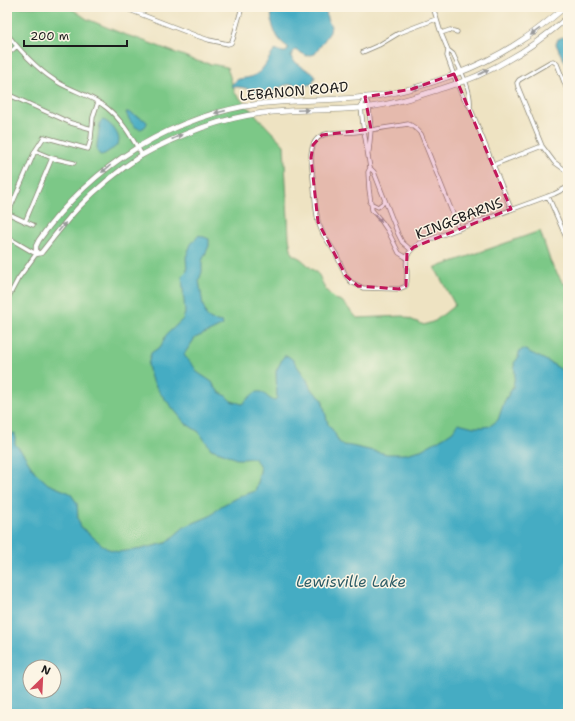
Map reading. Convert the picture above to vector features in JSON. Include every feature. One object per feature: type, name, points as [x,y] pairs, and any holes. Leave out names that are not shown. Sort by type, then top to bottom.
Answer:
[{"type":"main road","name":"LEBANON ROAD","points":[[138,147],[174,128],[209,114],[249,105],[365,97],[412,89],[461,72],[522,41],[565,7]]},
{"type":"main road","name":"LEBANON ROAD","points":[[142,155],[191,131],[235,118],[271,112],[369,107],[408,99],[457,84],[484,72],[520,52],[568,17]]},
{"type":"street","points":[[125,7],[163,24],[204,39],[225,44],[231,43],[233,39],[242,7]]},
{"type":"street","points":[[433,7],[448,50],[453,54],[470,96],[470,107]]},
{"type":"street","points":[[363,52],[379,45],[399,33],[436,19]]},
{"type":"street","points":[[441,33],[450,30],[457,32]]},
{"type":"street","points":[[7,34],[35,65],[52,78],[62,85],[108,108],[122,123],[142,155]]},
{"type":"street","points":[[7,55],[17,46]]},
{"type":"street","points":[[448,50],[447,56],[457,84],[464,99],[470,107],[511,209]]},
{"type":"street","points":[[568,92],[557,64],[554,62],[550,62],[518,82],[518,87],[539,141],[554,162],[568,172]]},
{"type":"street","points":[[7,95],[71,123],[92,129]]},
{"type":"street","points":[[365,97],[369,107],[371,130],[368,156]]},
{"type":"street","points":[[365,97],[361,107],[363,131],[370,168],[368,172],[370,203],[372,210],[382,222],[399,253],[407,258]]},
{"type":"street","points":[[33,225],[7,214],[35,151],[44,137],[88,149],[91,138],[93,117],[98,102]]},
{"type":"street","points":[[362,122],[370,121]]},
{"type":"street","points":[[363,131],[408,124],[418,129],[459,229]]},
{"type":"street","name":"KINGSBARNS","points":[[363,131],[329,133],[322,135],[316,139],[311,150],[318,222],[323,234],[336,254],[346,276],[351,282],[363,288],[399,289],[406,286],[408,278],[406,264],[407,258],[411,250],[420,243],[548,196],[568,187]]},
{"type":"street","points":[[494,165],[542,146]]},
{"type":"street","name":"LEBANON ROAD","points":[[7,300],[18,279],[36,254],[36,246],[61,212],[103,172],[138,147]]},
{"type":"street","points":[[35,151],[52,158],[74,163]]},
{"type":"street","name":"LEBANON ROAD","points":[[36,254],[41,253],[77,208],[101,186],[142,155]]},
{"type":"street","points":[[26,222],[52,158]]},
{"type":"street","points":[[370,168],[374,172],[402,242],[411,250]]},
{"type":"street","points":[[548,196],[568,242]]},
{"type":"street","points":[[370,203],[378,206],[383,204],[385,200]]},
{"type":"street","points":[[71,202],[77,208]]},
{"type":"street","points":[[390,236],[398,232]]},
{"type":"street","points":[[7,236],[36,254]]},
{"type":"highlighted area","points":[[454,74],[511,209],[414,247],[407,253],[406,286],[399,289],[358,286],[346,276],[318,222],[311,158],[313,145],[322,135],[371,129],[365,97],[412,89]]},
{"type":"green space","points":[[7,7],[69,7],[87,19],[123,34],[200,62],[227,67],[235,93],[284,145],[289,238],[292,254],[301,259],[319,275],[325,289],[335,299],[342,301],[357,318],[403,316],[424,325],[435,321],[455,305],[435,268],[540,231],[551,263],[563,283],[568,284],[568,498],[62,664],[62,659],[22,659],[22,696],[7,704]]},
{"type":"water","points":[[273,7],[326,7],[327,19],[331,26],[330,32],[315,54],[307,56],[296,50],[291,55],[292,59],[314,74],[315,77],[312,84],[286,85],[263,98],[242,87],[233,87],[231,85],[238,79],[251,77],[258,73],[264,67],[275,50],[286,52],[289,48],[280,40],[275,32],[271,15]]},
{"type":"water","points":[[563,37],[568,40],[568,66],[556,44],[558,39]]},
{"type":"water","points":[[126,112],[145,120],[147,122],[146,126],[140,129],[133,125]]},
{"type":"water","points":[[103,120],[106,121],[115,131],[119,138],[119,142],[114,148],[103,155],[100,155],[97,151],[97,145],[100,123]]},
{"type":"water","name":"Lewisville Lake","points":[[199,235],[209,239],[209,246],[202,261],[202,272],[199,280],[203,305],[207,317],[211,320],[222,322],[223,325],[195,338],[184,355],[197,372],[212,382],[219,392],[231,401],[242,404],[254,393],[260,392],[274,401],[277,398],[276,371],[284,356],[288,356],[293,360],[307,380],[311,389],[322,399],[328,424],[339,442],[343,445],[387,454],[405,454],[421,450],[444,437],[453,431],[458,423],[474,427],[490,426],[498,420],[504,402],[513,387],[515,374],[514,363],[518,358],[519,352],[523,349],[552,364],[568,375],[568,714],[7,714],[7,540],[9,527],[7,520],[7,440],[11,434],[15,433],[15,444],[23,453],[35,472],[48,484],[70,493],[77,503],[78,519],[81,527],[106,548],[118,552],[141,549],[166,543],[184,527],[210,516],[221,506],[236,498],[255,491],[259,479],[258,476],[260,469],[254,458],[236,459],[211,449],[199,432],[185,423],[160,393],[151,378],[148,365],[151,353],[161,346],[166,335],[183,319],[185,313],[182,276],[187,271],[186,257],[191,244]]}]
